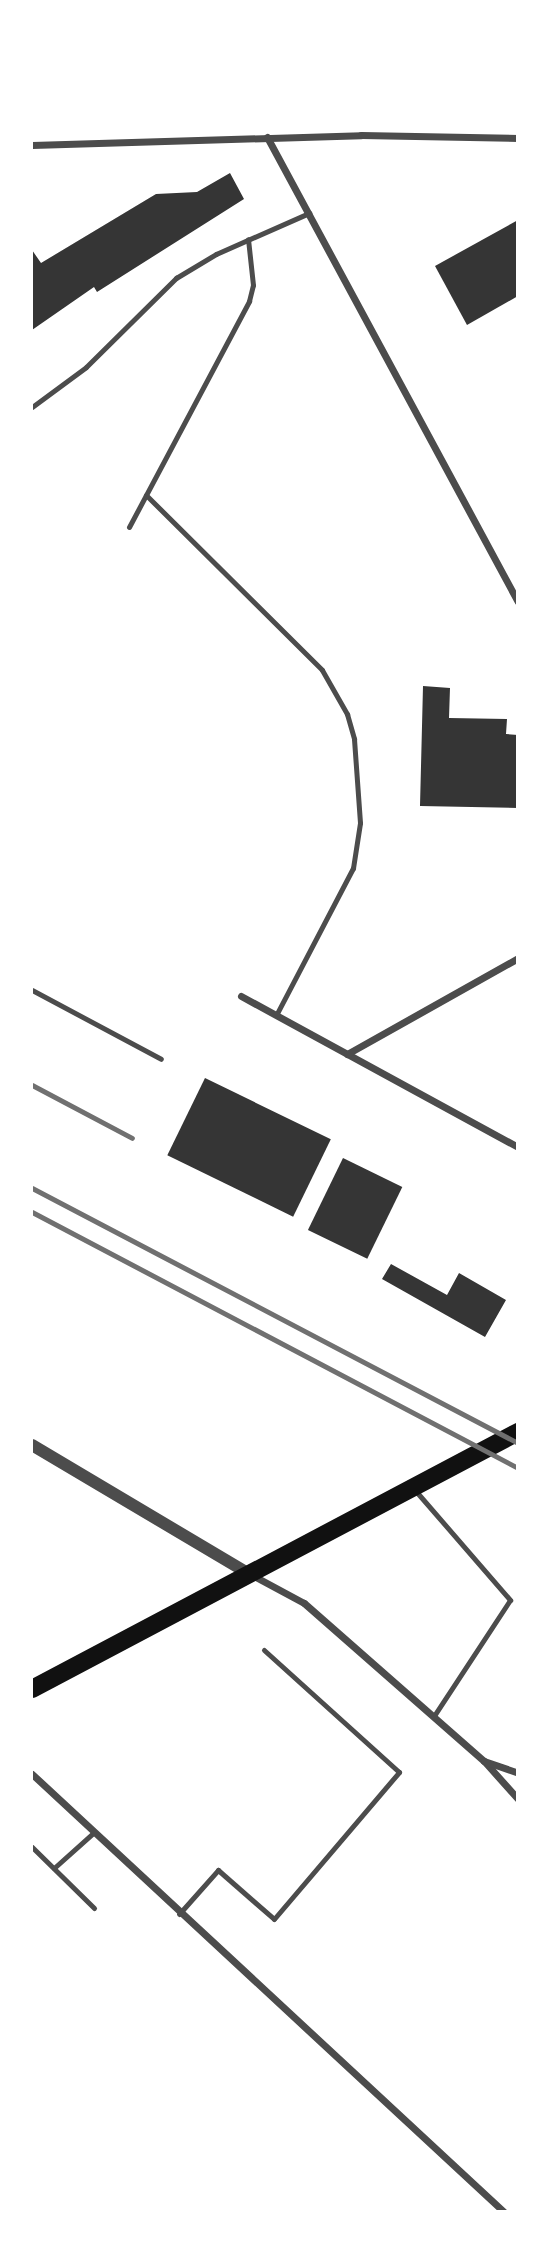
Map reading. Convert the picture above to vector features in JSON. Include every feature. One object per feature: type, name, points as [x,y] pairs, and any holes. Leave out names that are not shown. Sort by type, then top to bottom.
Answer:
[{"type":"main road","points":[[32,1689],[517,1432]]},
{"type":"street","points":[[267,137],[517,602]]},
{"type":"street","points":[[32,145],[267,137],[517,138]]},
{"type":"street","points":[[347,1054],[517,958]]},
{"type":"street","points":[[241,996],[517,1147]]},
{"type":"street","points":[[32,1445],[304,1604],[484,1761],[517,1799]]},
{"type":"street","points":[[484,1761],[517,1773]]},
{"type":"street","points":[[32,1774],[179,1914],[504,2211]]},
{"type":"lane","points":[[32,407],[86,367],[176,278],[248,239],[309,213]]},
{"type":"lane","points":[[129,527],[249,301],[253,276],[248,239]]},
{"type":"lane","points":[[146,495],[322,670],[347,714],[354,739],[360,823],[353,868],[276,1015]]},
{"type":"lane","points":[[32,990],[161,1059]]},
{"type":"lane","points":[[413,1487],[510,1600],[433,1717]]},
{"type":"lane","points":[[179,1914],[218,1870],[274,1919],[398,1772],[264,1650]]},
{"type":"lane","points":[[54,1868],[93,1833]]},
{"type":"lane","points":[[32,1847],[94,1908]]},
{"type":"building","points":[[230,173],[244,199],[97,292],[94,287],[32,330],[32,250],[41,263],[156,194],[197,192]]},
{"type":"building","points":[[518,220],[518,296],[467,325],[435,266]]},
{"type":"building","points":[[423,686],[450,688],[449,718],[507,719],[506,734],[518,735],[518,808],[420,806]]},
{"type":"building","points":[[205,1078],[331,1139],[293,1217],[167,1155]]},
{"type":"building","points":[[343,1158],[402,1187],[367,1259],[308,1230]]},
{"type":"building","points":[[391,1264],[447,1295],[459,1273],[506,1300],[485,1337],[382,1279]]},
{"type":"railway","points":[[32,1085],[132,1138]]},
{"type":"railway","points":[[32,1188],[518,1443]]},
{"type":"railway","points":[[32,1212],[518,1468]]}]
